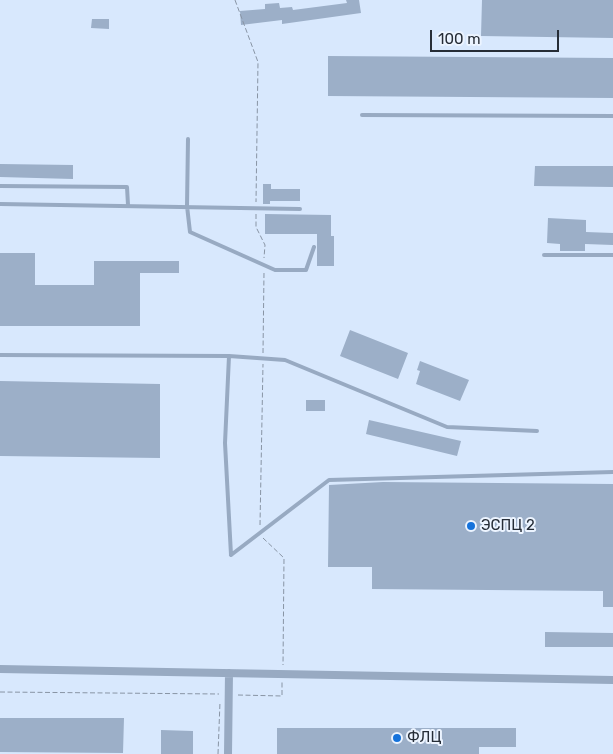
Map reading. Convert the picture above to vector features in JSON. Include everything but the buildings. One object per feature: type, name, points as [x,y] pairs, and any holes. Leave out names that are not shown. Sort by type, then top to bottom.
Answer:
[{"type":"street","points":[[0,668],[613,680]]},
{"type":"street","points":[[228,754],[229,673]]},
{"type":"lane","points":[[362,115],[613,116]]},
{"type":"lane","points":[[188,139],[187,206],[190,232],[275,270],[306,270],[314,247]]},
{"type":"lane","points":[[0,186],[128,187],[128,205]]},
{"type":"lane","points":[[0,204],[300,209]]},
{"type":"lane","points":[[544,255],[613,255]]},
{"type":"lane","points":[[0,355],[229,356],[285,360],[447,427],[537,430]]},
{"type":"lane","points":[[229,356],[224,443],[231,555],[329,480],[613,472]]},
{"type":"path","points":[[235,0],[258,62],[256,227],[264,245],[260,525]]},
{"type":"path","points":[[260,535],[284,558],[282,666]]},
{"type":"path","points":[[0,692],[282,696],[282,676]]},
{"type":"path","points":[[218,754],[220,702]]},
{"type":"place","name":"ЭСПЦ 2","points":[[471,526]]},
{"type":"place","name":"ФЛЦ","points":[[397,738]]}]
